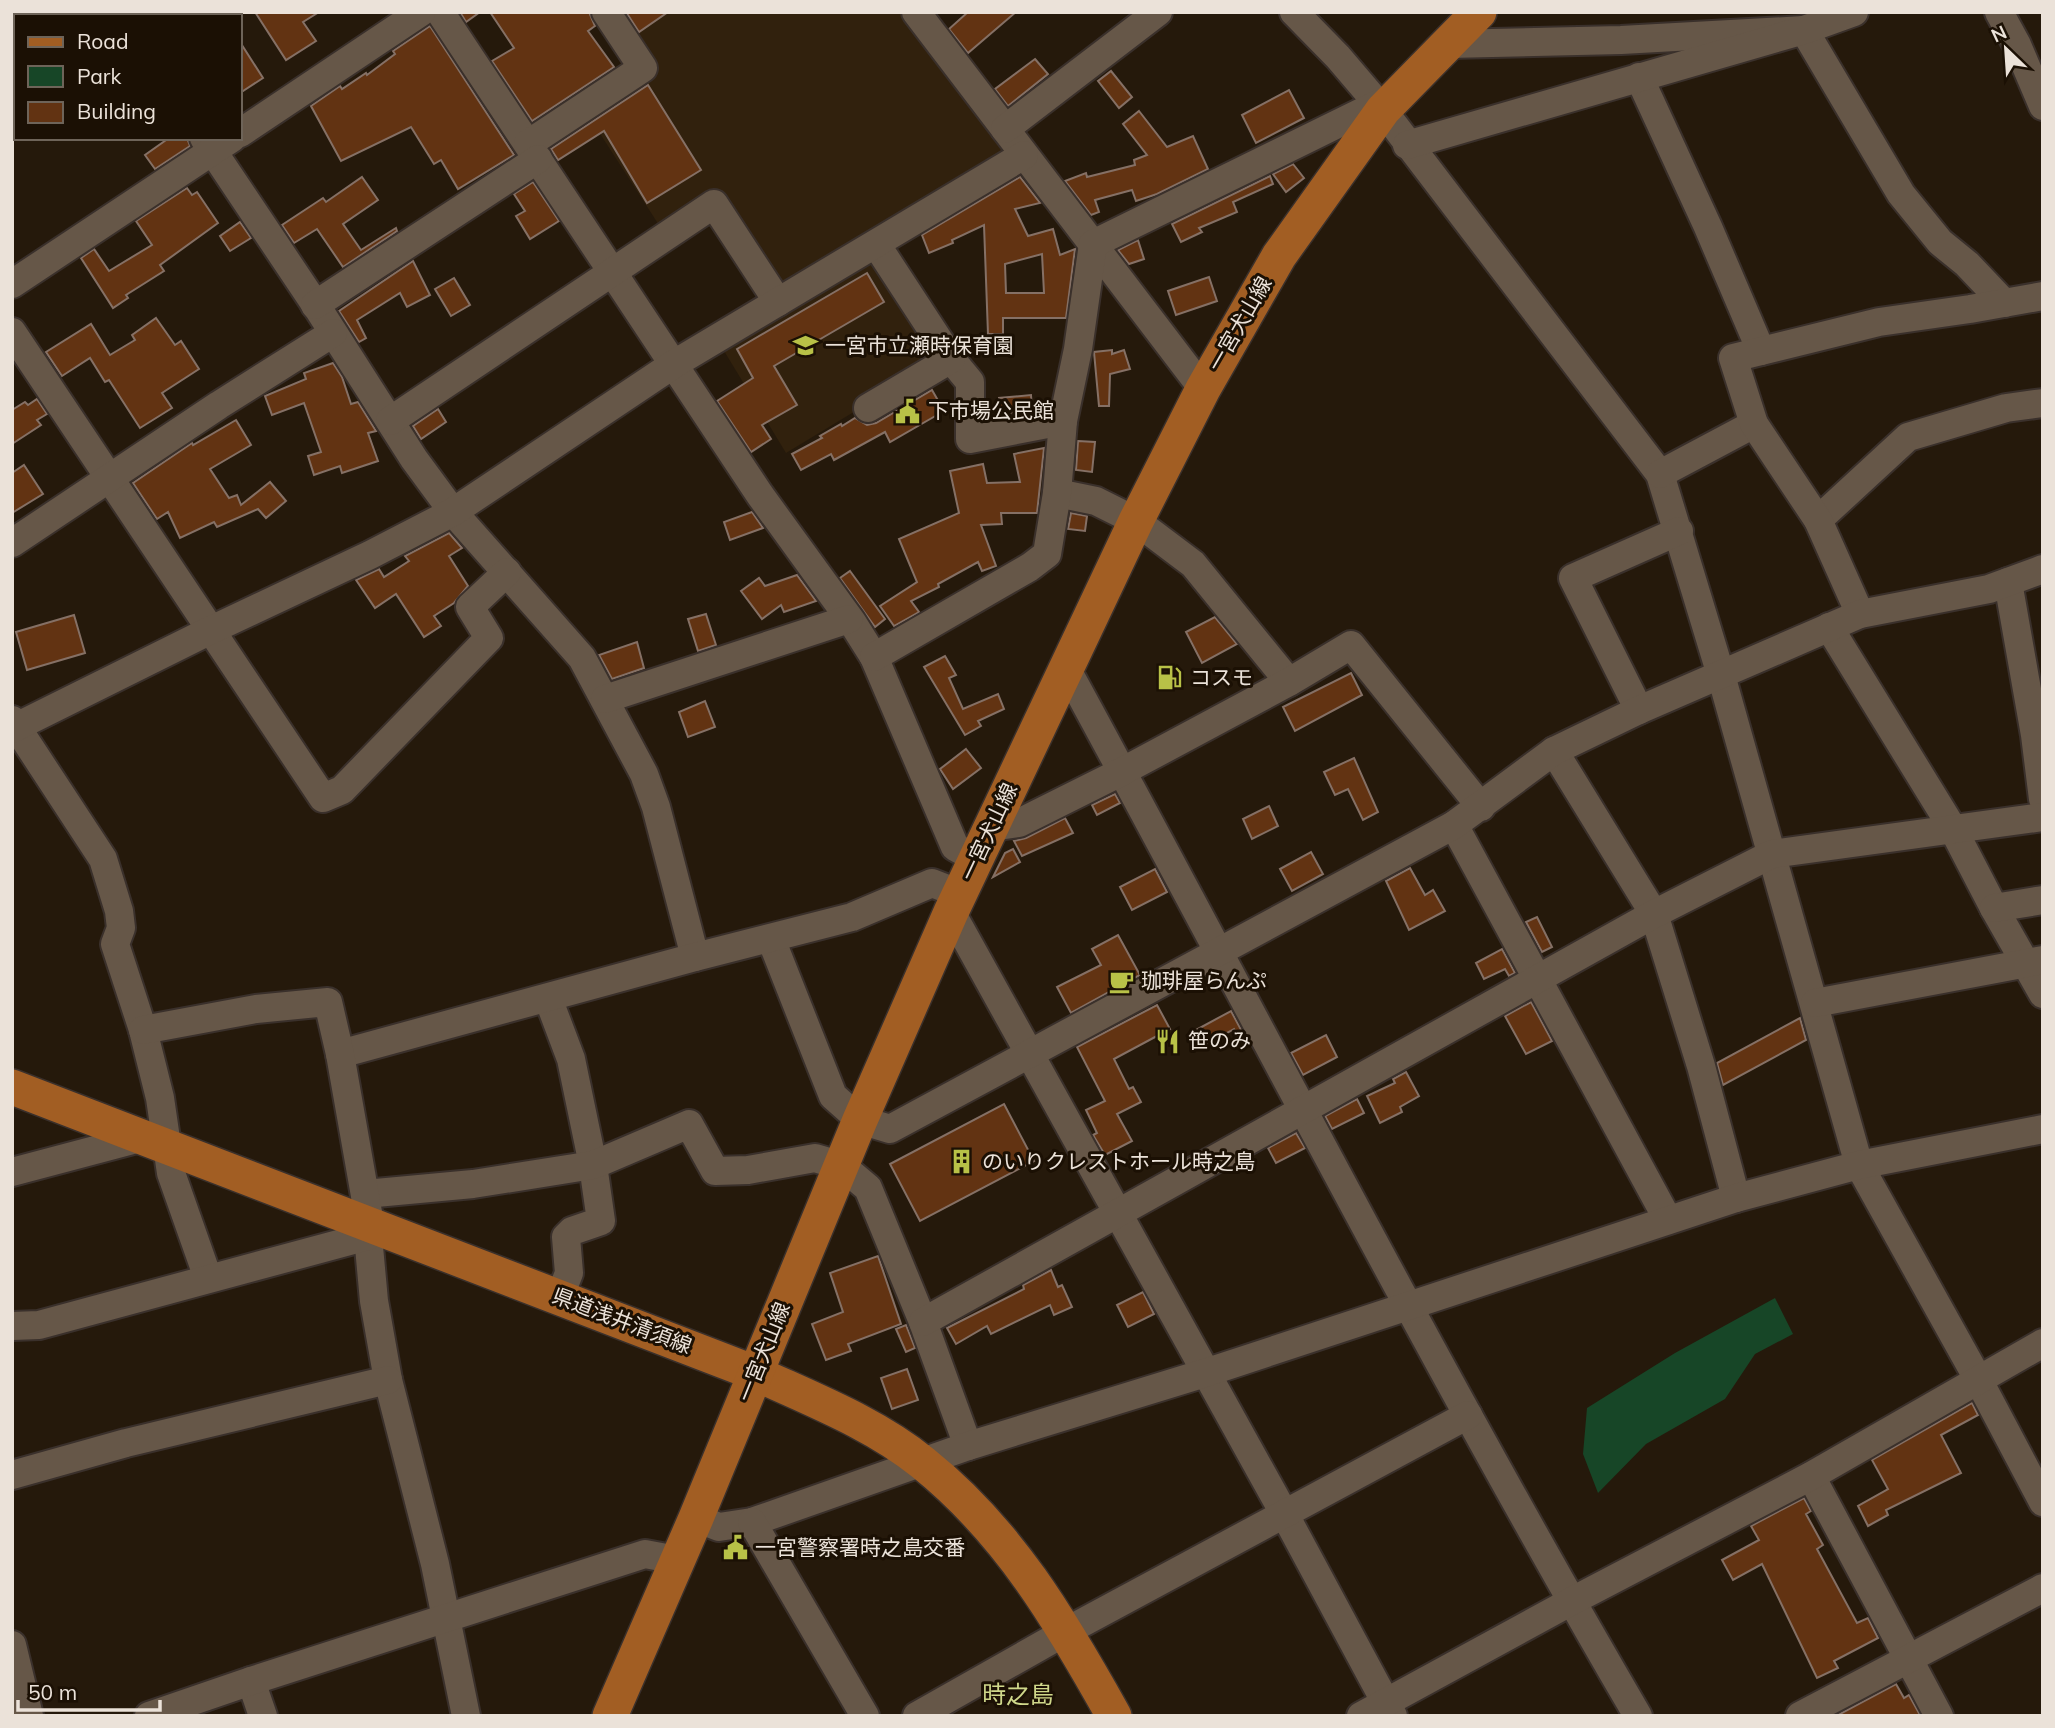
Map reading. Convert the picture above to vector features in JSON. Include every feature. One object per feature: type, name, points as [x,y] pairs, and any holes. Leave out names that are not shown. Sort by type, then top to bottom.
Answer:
[{"type":"main road","name":"一宮犬山線","points":[[610,1716],[696,1518],[860,1121],[975,858],[1136,521],[1203,388],[1279,256],[1380,107],[1448,44],[1476,13]]},
{"type":"main road","name":"県道浅井清須線","points":[[12,1087],[155,1142],[368,1218],[755,1373],[859,1422],[922,1461],[965,1499],[1012,1551],[1067,1631],[1114,1716]]},
{"type":"street","points":[[242,132],[421,12]]},
{"type":"street","points":[[440,12],[760,495],[874,657],[956,847],[975,858]]},
{"type":"street","points":[[315,305],[533,151],[643,68],[606,12]]},
{"type":"street","points":[[916,12],[1203,388]]},
{"type":"street","points":[[1005,129],[1158,12]]},
{"type":"street","points":[[1294,12],[1338,57],[1380,107],[1660,474],[1721,675],[1859,1165],[2043,1502]]},
{"type":"street","points":[[1407,145],[1804,30],[1854,12]]},
{"type":"street","points":[[2000,12],[2043,106]]},
{"type":"street","points":[[1448,44],[1621,40],[1804,30]]},
{"type":"street","points":[[1804,30],[1901,194],[1940,242],[1967,264],[2004,303]]},
{"type":"street","points":[[1639,77],[1761,351]]},
{"type":"street","points":[[1093,244],[1380,107]]},
{"type":"street","points":[[12,284],[216,143],[315,305],[414,459],[453,512],[582,659],[644,774],[656,807],[695,957]]},
{"type":"street","points":[[208,1278],[171,1173],[155,1142],[160,1098],[143,1030],[115,944],[121,928],[119,911],[103,859],[14,725],[370,555],[453,512],[674,364],[1024,155]]},
{"type":"street","points":[[390,421],[714,204],[778,302]]},
{"type":"street","points":[[876,244],[951,359],[970,382],[970,439],[1063,421]]},
{"type":"street","points":[[874,657],[1030,567],[1047,554],[1057,493],[1063,421],[1078,349],[1093,244]]},
{"type":"street","points":[[1860,614],[1818,520],[1754,424],[1732,358],[1879,322],[2043,296]]},
{"type":"street","points":[[12,332],[323,798],[342,790],[489,638],[470,607],[507,572]]},
{"type":"street","points":[[12,543],[219,405],[333,333]]},
{"type":"street","points":[[868,408],[951,359]]},
{"type":"street","points":[[1818,520],[1908,437],[2006,408],[2043,403]]},
{"type":"street","points":[[1660,474],[1754,424]]},
{"type":"street","points":[[1057,493],[1096,501],[1136,521],[1193,564],[1289,681]]},
{"type":"street","points":[[1640,710],[1573,578],[1679,531]]},
{"type":"street","points":[[771,939],[833,1096],[860,1121],[890,1129],[1454,825],[1555,751],[1640,710],[1860,614],[1989,589],[2043,569]]},
{"type":"street","points":[[2008,582],[2035,735],[2043,799]]},
{"type":"street","points":[[605,699],[849,619]]},
{"type":"street","points":[[1829,627],[1953,829],[1994,908],[2035,962],[2043,994]]},
{"type":"street","points":[[991,827],[1019,823],[1123,771],[1351,645],[1481,807]]},
{"type":"street","points":[[1066,668],[1468,1415],[1638,1716]]},
{"type":"street","points":[[1555,751],[1654,914],[1701,1066],[1736,1198]]},
{"type":"street","points":[[922,1322],[1654,914],[1772,854],[2043,817]]},
{"type":"street","points":[[1454,825],[1668,1220]]},
{"type":"street","points":[[340,1054],[852,917],[932,883],[955,903],[1031,1055],[1389,1709]]},
{"type":"street","points":[[1994,908],[2043,900]]},
{"type":"street","points":[[1815,1003],[2035,962]]},
{"type":"street","points":[[548,998],[571,1059],[593,1165],[601,1222],[572,1231],[566,1237],[569,1272],[560,1296]]},
{"type":"street","points":[[143,1030],[256,1009],[328,1002],[340,1054],[368,1218],[373,1301],[388,1380],[418,1488],[466,1716]]},
{"type":"street","points":[[12,1325],[38,1325],[208,1278],[368,1218],[473,1184],[593,1165],[689,1124],[715,1171],[748,1170],[815,1158],[842,1166],[868,1188],[968,1446]]},
{"type":"street","points":[[696,1518],[719,1527],[752,1522],[922,1461],[1205,1373],[1736,1198],[1859,1165],[2043,1129]]},
{"type":"street","points":[[12,1172],[155,1142]]},
{"type":"street","points":[[1361,1716],[1389,1709],[1572,1601],[1811,1476],[2043,1343]]},
{"type":"street","points":[[12,1475],[126,1443],[388,1380]]},
{"type":"street","points":[[918,1716],[1067,1631],[1468,1415]]},
{"type":"street","points":[[1811,1476],[1939,1716]]},
{"type":"street","points":[[752,1522],[865,1716]]},
{"type":"street","points":[[149,1716],[645,1554],[677,1560]]},
{"type":"street","points":[[1800,1716],[2043,1588]]},
{"type":"street","points":[[12,1645],[29,1716]]},
{"type":"street","points":[[251,1681],[262,1716]]},
{"type":"shaded area","points":[[611,12],[906,12],[1009,149],[778,302],[714,204],[666,236],[588,115],[648,69]]},
{"type":"shaded area","points":[[871,255],[938,361],[786,453],[721,346]]},
{"type":"green space","points":[[1775,1298],[1793,1334],[1755,1354],[1725,1399],[1646,1444],[1598,1493],[1583,1454],[1587,1408],[1675,1353]]},
{"type":"building","points":[[255,12],[319,12],[303,22],[316,41],[286,60]]},
{"type":"building","points":[[460,12],[480,12],[466,22]]},
{"type":"building","points":[[490,12],[589,12],[595,26],[588,31],[614,67],[532,121],[492,61],[514,48]]},
{"type":"building","points":[[626,12],[668,12],[639,32]]},
{"type":"building","points":[[968,12],[1016,12],[968,53],[949,29]]},
{"type":"building","points":[[430,26],[514,155],[458,189],[441,160],[434,164],[411,127],[341,161],[311,106],[340,86],[342,89],[366,73],[367,75],[395,54],[393,51]]},
{"type":"building","points":[[242,45],[263,78],[242,92]]},
{"type":"building","points":[[1035,59],[1048,74],[1008,106],[995,89]]},
{"type":"building","points":[[1111,71],[1132,97],[1119,108],[1098,81]]},
{"type":"building","points":[[648,85],[701,170],[647,203],[604,131],[558,160],[551,149]]},
{"type":"building","points":[[1289,90],[1304,118],[1256,143],[1242,115]]},
{"type":"building","points":[[1139,111],[1167,147],[1193,136],[1208,169],[1157,194],[1136,201],[1132,190],[1095,200],[1099,212],[1091,215],[1065,181],[1086,173],[1087,177],[1135,165],[1134,160],[1147,155],[1123,124]]},
{"type":"building","points":[[166,140],[188,140],[190,146],[155,169],[145,155]]},
{"type":"building","points":[[1293,164],[1304,178],[1286,192],[1273,174]]},
{"type":"building","points":[[1270,176],[1273,184],[1233,202],[1237,212],[1199,228],[1202,232],[1181,242],[1172,224]]},
{"type":"building","points":[[362,177],[378,200],[343,224],[361,250],[396,228],[397,231],[343,267],[317,229],[294,243],[282,225],[323,198],[326,202]]},
{"type":"building","points":[[1020,177],[1040,203],[1015,209],[1028,236],[1053,229],[1060,255],[1075,249],[1066,318],[1003,318],[1003,334],[988,334],[984,225],[929,253],[922,235]],"holes":[[[1042,254],[1044,293],[1006,293],[1005,264]]]},
{"type":"building","points":[[533,182],[559,221],[530,239],[516,216],[525,211],[514,194]]},
{"type":"building","points":[[187,188],[192,195],[197,192],[218,223],[160,265],[164,271],[126,295],[128,298],[113,308],[81,258],[94,249],[109,271],[152,245],[136,221]]},
{"type":"building","points":[[240,222],[251,238],[230,251],[220,236]]},
{"type":"building","points":[[1138,240],[1144,259],[1129,264],[1118,250]]},
{"type":"building","points":[[413,261],[430,295],[407,307],[400,293],[357,320],[366,338],[359,342],[339,311]]},
{"type":"building","points":[[867,273],[884,302],[774,366],[797,405],[762,425],[771,439],[751,452],[717,401],[753,378],[737,349]]},
{"type":"building","points":[[1209,277],[1217,301],[1176,315],[1168,291]]},
{"type":"building","points":[[454,278],[470,305],[451,316],[435,289]]},
{"type":"building","points":[[156,318],[175,345],[181,341],[199,369],[162,393],[172,408],[140,428],[109,380],[105,382],[90,358],[62,376],[46,352],[91,324],[110,355],[135,340],[132,335]]},
{"type":"building","points":[[1112,350],[1112,354],[1124,350],[1130,369],[1110,374],[1109,406],[1099,406],[1094,352]]},
{"type":"building","points":[[333,363],[342,377],[351,404],[358,402],[376,431],[368,433],[378,461],[342,473],[340,466],[314,475],[308,456],[321,452],[304,403],[272,415],[265,396],[306,379],[304,373]]},
{"type":"building","points":[[932,390],[944,411],[890,442],[885,432],[834,460],[831,454],[801,470],[792,454],[841,424],[842,426],[855,418],[867,425],[876,423]]},
{"type":"building","points":[[1031,395],[1032,410],[1000,414],[999,398]]},
{"type":"building","points":[[37,399],[47,414],[37,420],[41,425],[12,444],[12,410]]},
{"type":"building","points":[[438,409],[446,422],[421,439],[413,426]]},
{"type":"building","points":[[236,420],[251,445],[210,469],[229,498],[237,495],[241,505],[270,482],[286,501],[266,518],[258,509],[217,527],[214,522],[180,538],[168,512],[157,519],[133,483],[192,443],[193,445]]},
{"type":"building","points":[[1078,441],[1095,442],[1092,472],[1076,470]]},
{"type":"building","points":[[1044,448],[1037,513],[1001,513],[1002,524],[981,525],[996,566],[982,571],[978,562],[938,584],[939,587],[911,601],[919,612],[894,626],[880,606],[917,582],[899,539],[959,513],[950,471],[983,464],[987,483],[1020,482],[1014,454]]},
{"type":"building","points":[[24,465],[43,494],[12,513],[12,473]]},
{"type":"building","points":[[752,512],[763,528],[730,540],[724,522]]},
{"type":"building","points":[[1071,513],[1087,516],[1085,531],[1068,529]]},
{"type":"building","points":[[449,533],[462,548],[449,556],[468,586],[454,603],[434,616],[441,626],[424,637],[396,594],[375,608],[356,580],[379,569],[384,577],[409,561],[405,556]]},
{"type":"building","points":[[850,571],[885,619],[875,627],[840,578]]},
{"type":"building","points":[[797,575],[816,601],[784,612],[781,605],[762,619],[741,591],[759,578],[765,586]]},
{"type":"building","points":[[706,614],[716,645],[698,651],[688,619]]},
{"type":"building","points":[[74,615],[85,653],[27,670],[16,632]]},
{"type":"building","points":[[1215,617],[1237,644],[1202,663],[1186,632]]},
{"type":"building","points":[[637,642],[644,668],[612,679],[599,655]]},
{"type":"building","points":[[945,656],[956,675],[949,678],[963,709],[998,694],[1004,709],[978,721],[981,726],[965,735],[924,667]]},
{"type":"building","points":[[1351,673],[1362,695],[1295,731],[1283,707]]},
{"type":"building","points":[[705,701],[715,727],[688,737],[679,712]]},
{"type":"building","points":[[966,749],[981,768],[953,789],[940,769]]},
{"type":"building","points":[[1354,758],[1378,812],[1363,820],[1348,789],[1335,795],[1324,772]]},
{"type":"building","points":[[1115,794],[1120,803],[1097,815],[1092,805]]},
{"type":"building","points":[[1269,806],[1278,826],[1252,839],[1243,819]]},
{"type":"building","points":[[1065,818],[1073,833],[1022,856],[1014,841],[1026,838]]},
{"type":"building","points":[[1013,849],[1020,862],[993,877],[1005,853]]},
{"type":"building","points":[[1311,852],[1323,874],[1292,891],[1280,869]]},
{"type":"building","points":[[1410,868],[1425,895],[1433,890],[1445,911],[1409,930],[1386,881]]},
{"type":"building","points":[[1155,869],[1167,892],[1132,910],[1120,887]]},
{"type":"building","points":[[1537,917],[1552,947],[1542,952],[1526,922]]},
{"type":"building","name":"珈琲屋らんぷ","points":[[1118,935],[1140,975],[1071,1013],[1057,987],[1101,965],[1092,949]]},
{"type":"building","points":[[1502,949],[1515,973],[1509,976],[1505,969],[1484,979],[1476,963]]},
{"type":"building","points":[[1531,1002],[1552,1041],[1526,1054],[1505,1016]]},
{"type":"building","points":[[1157,1005],[1170,1029],[1114,1059],[1129,1089],[1133,1087],[1141,1102],[1117,1114],[1132,1141],[1105,1155],[1093,1135],[1097,1133],[1086,1110],[1105,1101],[1077,1047]]},
{"type":"building","points":[[1231,1011],[1247,1041],[1242,1044],[1234,1029],[1205,1045],[1196,1030]]},
{"type":"building","points":[[1800,1018],[1806,1040],[1723,1085],[1717,1063]]},
{"type":"building","points":[[1326,1035],[1337,1057],[1303,1075],[1291,1053]]},
{"type":"building","points":[[1406,1072],[1419,1096],[1400,1107],[1402,1112],[1380,1123],[1367,1096],[1395,1083],[1393,1079]]},
{"type":"building","points":[[1357,1099],[1364,1113],[1332,1129],[1325,1116]]},
{"type":"building","name":"のいりクレストホール時之島","points":[[1004,1104],[1034,1161],[920,1221],[890,1164]]},
{"type":"building","points":[[1296,1133],[1305,1148],[1276,1163],[1268,1148]]},
{"type":"building","points":[[878,1256],[901,1324],[848,1344],[851,1351],[826,1360],[812,1324],[843,1312],[830,1273]]},
{"type":"building","points":[[1051,1270],[1058,1287],[1062,1285],[1072,1307],[1054,1315],[1050,1305],[991,1334],[987,1326],[956,1344],[947,1328],[1024,1289],[1023,1285]]},
{"type":"building","points":[[1143,1292],[1154,1314],[1128,1327],[1117,1305]]},
{"type":"building","points":[[906,1325],[915,1348],[906,1352],[896,1329]]},
{"type":"building","points":[[907,1369],[918,1400],[892,1409],[881,1378]]},
{"type":"building","points":[[1972,1403],[1978,1415],[1941,1435],[1961,1473],[1886,1510],[1888,1515],[1868,1526],[1858,1506],[1888,1489],[1872,1460]]},
{"type":"building","points":[[1804,1498],[1811,1511],[1806,1514],[1823,1545],[1817,1549],[1857,1623],[1868,1618],[1878,1638],[1834,1661],[1838,1668],[1817,1678],[1762,1564],[1733,1580],[1722,1560],[1759,1540],[1751,1526]]},
{"type":"building","points":[[1896,1684],[1904,1698],[1909,1695],[1920,1715],[1836,1716]]},
{"type":"place","name":"一宮市立瀬時保育園","points":[[805,346]]},
{"type":"place","name":"下市場公民館","points":[[908,411]]},
{"type":"place","name":"コスモ","points":[[1170,678]]},
{"type":"place","name":"珈琲屋らんぷ","points":[[1121,981]]},
{"type":"place","name":"笹のみ","points":[[1168,1041]]},
{"type":"place","name":"のいりクレストホール時之島","points":[[962,1162]]},
{"type":"place","name":"一宮警察署時之島交番","points":[[735,1548]]},
{"type":"district","name":"時之島","points":[[1018,1695]]}]
